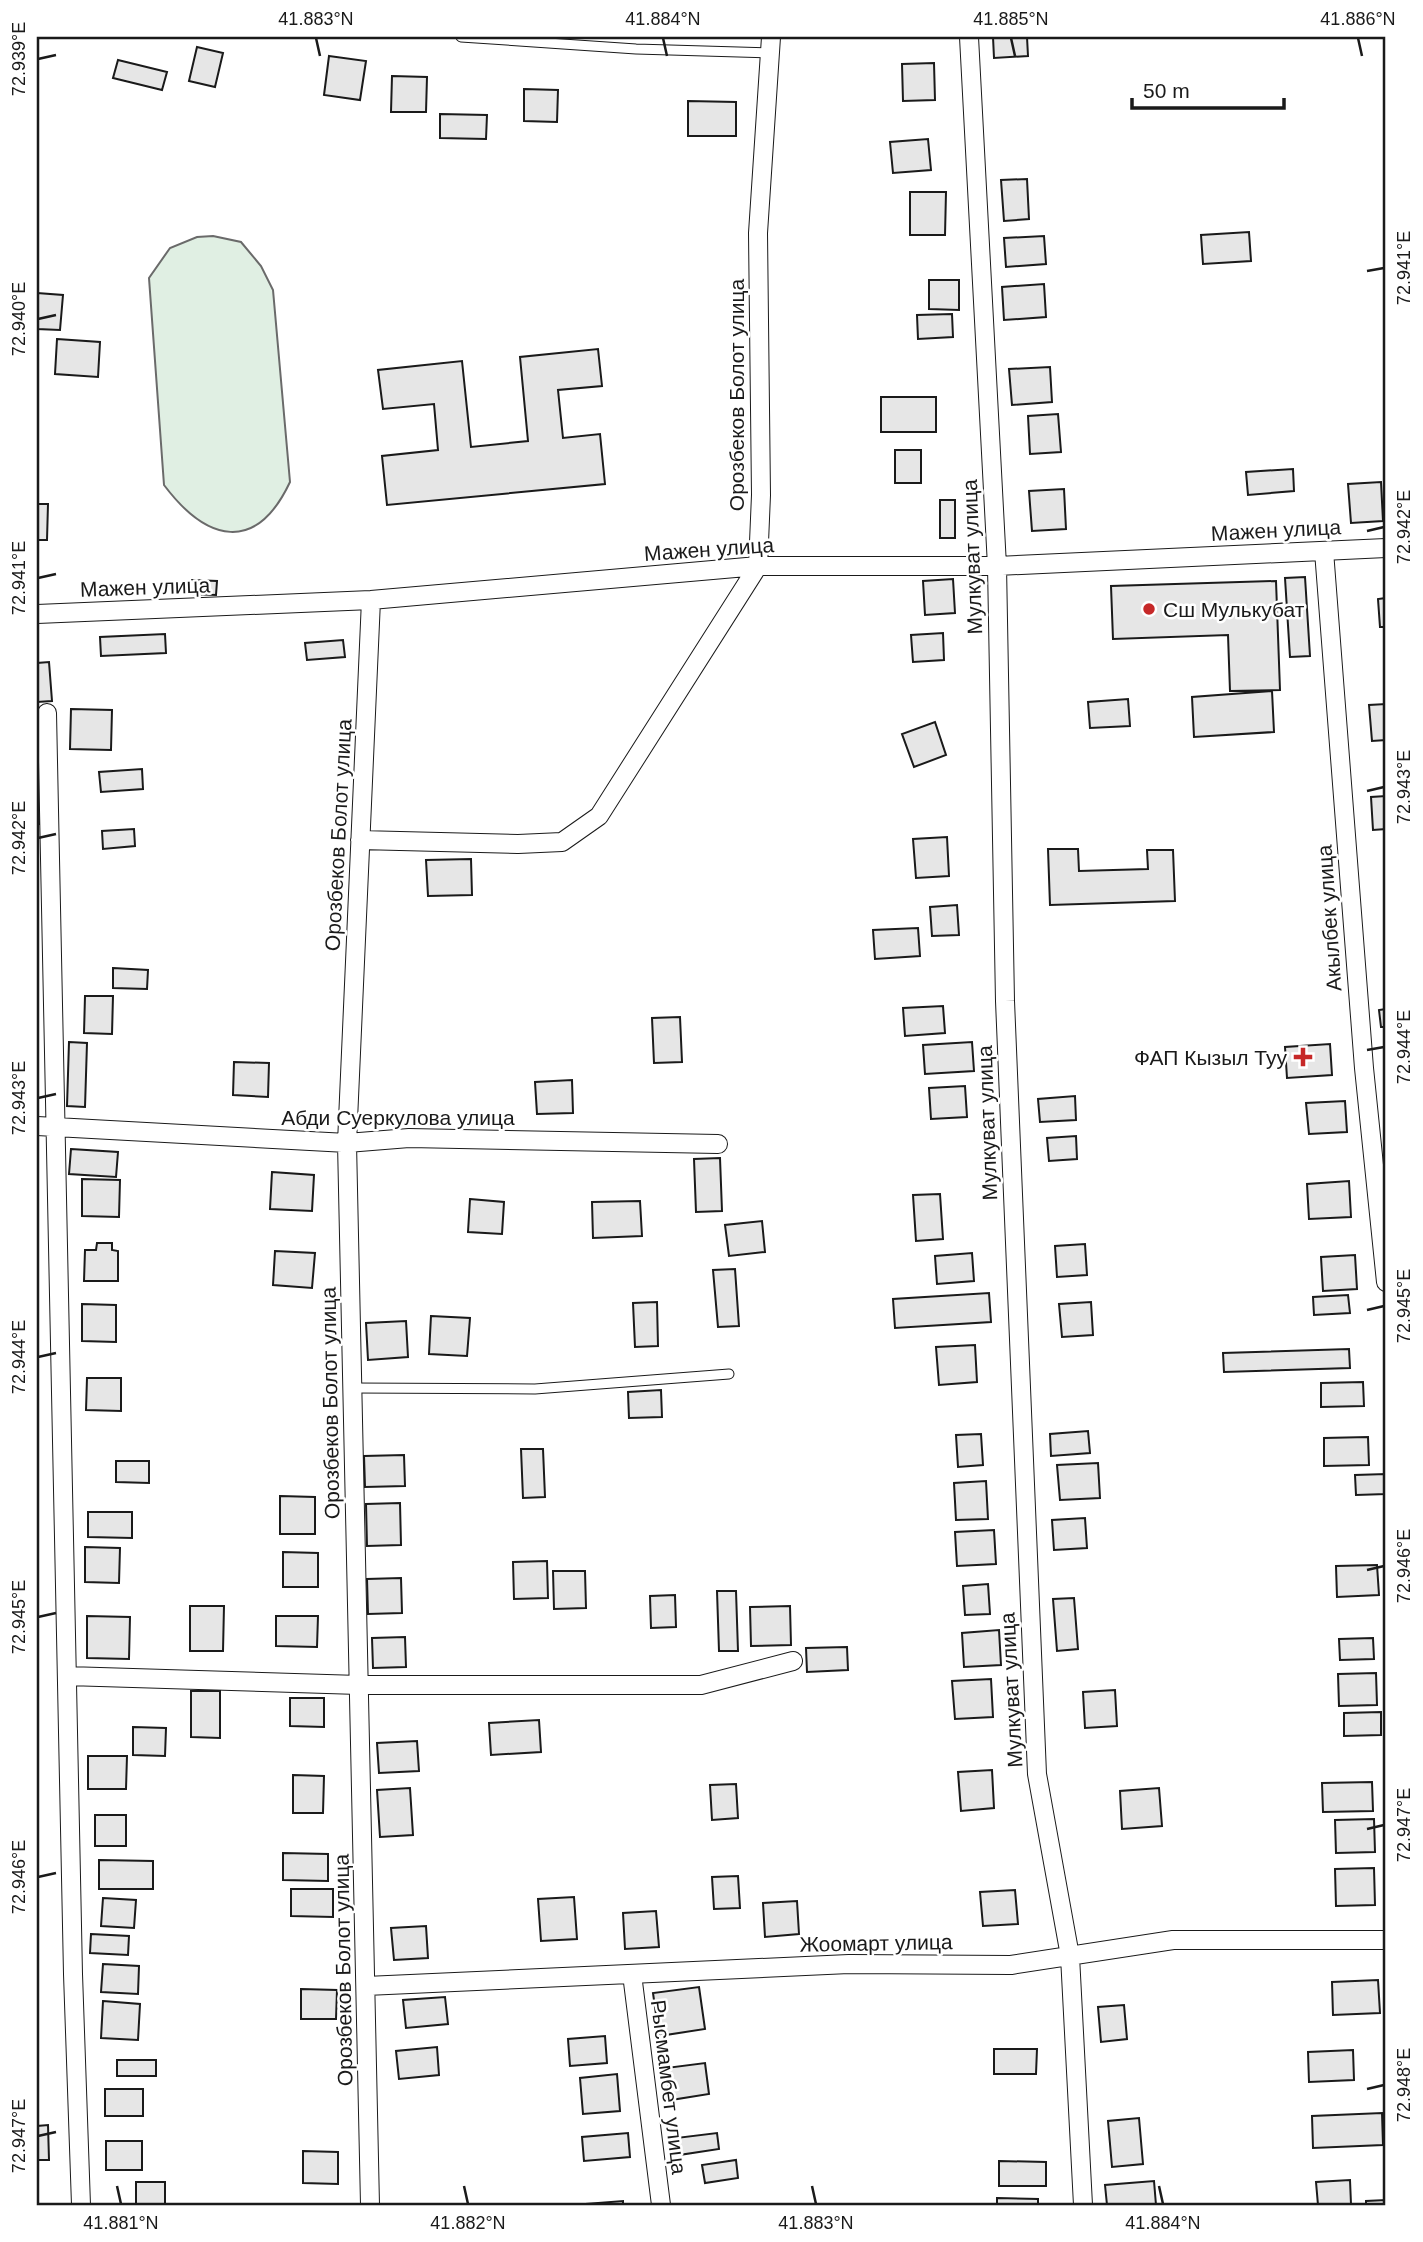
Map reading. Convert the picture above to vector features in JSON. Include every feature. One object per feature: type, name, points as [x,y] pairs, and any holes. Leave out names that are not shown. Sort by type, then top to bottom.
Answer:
[{"type":"street","name":"Мулкуват улица","points":[[969,37],[997,566],[1005,1001],[1037,1774],[1070,1956],[1083,2205]]},
{"type":"street","name":"Орозбеков Болот улица","points":[[758,566],[761,495],[758,233],[770,45]]},
{"type":"street","name":"Мажен улица","points":[[37,614],[371,600],[758,566],[997,566],[1386,548]]},
{"type":"street","name":"Акылбек улица","points":[[1324,551],[1364,1068],[1386,1282]]},
{"type":"street","points":[[360,840],[562,842],[587,827],[598,816],[758,566]]},
{"type":"street","name":"Орозбеков Болот улица","points":[[370,2205],[347,1143],[371,600]]},
{"type":"street","points":[[47,713],[81,2205]]},
{"type":"street","name":"Абди Суеркулова улица","points":[[37,1126],[347,1143],[409,1138],[718,1144]]},
{"type":"street","points":[[67,1676],[359,1685],[701,1685],[793,1661]]},
{"type":"street","name":"Жоомарт улица","points":[[366,1986],[849,1964],[1011,1965],[1173,1940],[1386,1940]]},
{"type":"street","name":"Рысмамбет улица","points":[[632,1974],[661,2205]]},
{"type":"lane","points":[[461,37],[636,49],[770,45]]},
{"type":"lane","points":[[353,1388],[534,1389],[729,1374]]},
{"type":"green space","points":[[213,236],[241,242],[261,266],[273,290],[290,482],[277,505],[262,521],[247,530],[230,532],[214,528],[197,519],[164,485],[149,278],[170,248],[197,237]]},
{"type":"building","points":[[993,37],[1027,37],[1028,56],[994,58]]},
{"type":"building","points":[[197,47],[223,53],[215,87],[189,81]]},
{"type":"building","points":[[329,56],[366,61],[360,100],[324,95]]},
{"type":"building","points":[[118,60],[167,72],[162,90],[113,78]]},
{"type":"building","points":[[934,63],[935,100],[903,101],[902,64]]},
{"type":"building","points":[[392,76],[427,77],[426,112],[391,112]]},
{"type":"building","points":[[524,89],[558,90],[557,122],[524,121]]},
{"type":"building","points":[[688,101],[736,102],[736,136],[688,136]]},
{"type":"building","points":[[440,114],[487,115],[486,139],[440,138]]},
{"type":"building","points":[[928,139],[931,170],[893,173],[890,142]]},
{"type":"building","points":[[1027,179],[1029,219],[1004,221],[1001,180]]},
{"type":"building","points":[[910,192],[946,192],[945,235],[910,235]]},
{"type":"building","points":[[1249,232],[1251,261],[1203,264],[1201,235]]},
{"type":"building","points":[[1044,236],[1046,264],[1006,267],[1004,238]]},
{"type":"building","points":[[929,280],[959,280],[959,310],[929,309]]},
{"type":"building","points":[[1044,284],[1046,317],[1004,320],[1002,287]]},
{"type":"building","points":[[37,293],[63,295],[60,330],[37,329]]},
{"type":"building","points":[[952,314],[953,337],[918,339],[917,315]]},
{"type":"building","points":[[57,339],[100,342],[98,377],[55,374]]},
{"type":"building","points":[[598,349],[602,386],[558,390],[563,438],[600,434],[605,484],[387,505],[382,456],[438,450],[434,404],[383,409],[378,370],[462,361],[471,447],[528,441],[520,357]]},
{"type":"building","points":[[1050,367],[1052,402],[1012,405],[1009,369]]},
{"type":"building","points":[[881,397],[936,397],[936,432],[881,432]]},
{"type":"building","points":[[1058,414],[1061,452],[1030,454],[1028,416]]},
{"type":"building","points":[[895,450],[921,450],[921,483],[895,483]]},
{"type":"building","points":[[1293,469],[1294,491],[1248,495],[1246,472]]},
{"type":"building","points":[[1381,482],[1383,521],[1351,523],[1348,484]]},
{"type":"building","points":[[1064,489],[1066,529],[1032,531],[1029,491]]},
{"type":"building","points":[[940,500],[955,500],[955,538],[940,538]]},
{"type":"building","points":[[37,504],[48,504],[47,540],[37,540]]},
{"type":"building","points":[[1305,577],[1310,656],[1290,657],[1285,578]]},
{"type":"building","points":[[953,579],[955,613],[925,615],[923,581]]},
{"type":"building","points":[[192,580],[217,581],[216,595],[192,594]]},
{"type":"building","points":[[1276,581],[1280,690],[1230,691],[1228,635],[1113,639],[1111,586]]},
{"type":"building","points":[[1386,598],[1386,627],[1380,627],[1378,599]]},
{"type":"building","points":[[943,633],[944,660],[913,662],[911,635]]},
{"type":"building","points":[[165,634],[166,653],[101,656],[100,637]]},
{"type":"building","points":[[343,640],[345,657],[307,660],[305,643]]},
{"type":"building","points":[[49,662],[52,701],[37,702],[37,663]]},
{"type":"building","points":[[1272,691],[1274,732],[1194,737],[1192,697]]},
{"type":"building","points":[[1128,699],[1130,726],[1090,728],[1088,702]]},
{"type":"building","points":[[1386,704],[1386,740],[1372,741],[1369,705]]},
{"type":"building","points":[[71,709],[112,710],[111,750],[70,749]]},
{"type":"building","points":[[935,722],[946,755],[914,767],[902,734]]},
{"type":"building","points":[[142,769],[143,789],[101,792],[99,772]]},
{"type":"building","points":[[37,790],[39,824],[37,824]]},
{"type":"building","points":[[1386,796],[1386,829],[1373,830],[1371,797]]},
{"type":"building","points":[[134,829],[135,846],[103,849],[102,831]]},
{"type":"building","points":[[947,837],[949,876],[916,878],[913,839]]},
{"type":"building","points":[[1048,849],[1078,849],[1079,871],[1148,869],[1147,850],[1173,850],[1175,901],[1050,905]]},
{"type":"building","points":[[471,859],[472,895],[428,896],[426,860]]},
{"type":"building","points":[[957,905],[959,935],[932,936],[930,907]]},
{"type":"building","points":[[918,928],[920,956],[875,959],[873,930]]},
{"type":"building","points":[[37,941],[38,941],[37,1019]]},
{"type":"building","points":[[113,968],[148,970],[147,989],[113,988]]},
{"type":"building","points":[[85,996],[113,996],[112,1034],[84,1033]]},
{"type":"building","points":[[943,1006],[945,1033],[905,1036],[903,1008]]},
{"type":"building","points":[[1386,1009],[1386,1027],[1381,1027],[1379,1010]]},
{"type":"building","points":[[680,1017],[682,1062],[654,1063],[652,1018]]},
{"type":"building","points":[[69,1042],[87,1043],[85,1107],[67,1106]]},
{"type":"building","points":[[972,1042],[974,1071],[925,1074],[923,1045]]},
{"type":"building","points":[[1330,1044],[1332,1075],[1287,1078],[1285,1047]]},
{"type":"building","points":[[234,1062],[269,1063],[268,1097],[233,1095]]},
{"type":"building","points":[[572,1080],[573,1113],[537,1114],[535,1082]]},
{"type":"building","points":[[965,1086],[967,1117],[931,1119],[929,1088]]},
{"type":"building","points":[[1075,1096],[1076,1120],[1040,1122],[1038,1099]]},
{"type":"building","points":[[1345,1101],[1347,1132],[1309,1134],[1306,1103]]},
{"type":"building","points":[[1076,1136],[1077,1159],[1049,1161],[1047,1138]]},
{"type":"building","points":[[71,1149],[118,1152],[116,1177],[69,1174]]},
{"type":"building","points":[[720,1158],[722,1211],[696,1212],[694,1159]]},
{"type":"building","points":[[272,1172],[314,1175],[312,1211],[270,1209]]},
{"type":"building","points":[[82,1179],[120,1180],[119,1217],[82,1216]]},
{"type":"building","points":[[1349,1181],[1351,1217],[1309,1219],[1307,1184]]},
{"type":"building","points":[[940,1194],[943,1239],[916,1241],[913,1195]]},
{"type":"building","points":[[470,1199],[504,1202],[502,1234],[468,1232]]},
{"type":"building","points":[[640,1201],[642,1236],[593,1238],[592,1202]]},
{"type":"building","points":[[762,1221],[765,1252],[729,1256],[725,1225]]},
{"type":"building","points":[[97,1243],[112,1243],[112,1250],[118,1251],[118,1281],[84,1281],[85,1250],[96,1250]]},
{"type":"building","points":[[1085,1244],[1087,1275],[1057,1277],[1055,1246]]},
{"type":"building","points":[[275,1251],[315,1253],[312,1288],[273,1285]]},
{"type":"building","points":[[972,1253],[974,1281],[937,1284],[935,1256]]},
{"type":"building","points":[[1355,1255],[1357,1289],[1323,1291],[1321,1257]]},
{"type":"building","points":[[735,1269],[739,1326],[718,1327],[713,1270]]},
{"type":"building","points":[[989,1293],[991,1322],[895,1328],[893,1299]]},
{"type":"building","points":[[1348,1295],[1350,1313],[1314,1315],[1313,1297]]},
{"type":"building","points":[[657,1302],[658,1346],[635,1347],[633,1303]]},
{"type":"building","points":[[1091,1302],[1093,1335],[1062,1337],[1059,1304]]},
{"type":"building","points":[[82,1304],[116,1305],[116,1342],[82,1341]]},
{"type":"building","points":[[431,1316],[470,1318],[467,1356],[429,1354]]},
{"type":"building","points":[[406,1321],[408,1357],[368,1360],[366,1323]]},
{"type":"building","points":[[975,1345],[977,1382],[939,1385],[936,1347]]},
{"type":"building","points":[[1349,1349],[1350,1368],[1224,1372],[1223,1353]]},
{"type":"building","points":[[87,1378],[121,1378],[121,1411],[86,1410]]},
{"type":"building","points":[[1363,1382],[1364,1406],[1321,1407],[1321,1383]]},
{"type":"building","points":[[661,1390],[662,1417],[629,1418],[628,1392]]},
{"type":"building","points":[[1088,1431],[1090,1453],[1051,1456],[1050,1434]]},
{"type":"building","points":[[981,1434],[983,1465],[958,1467],[956,1435]]},
{"type":"building","points":[[1368,1437],[1369,1465],[1324,1466],[1324,1438]]},
{"type":"building","points":[[521,1449],[543,1449],[545,1497],[523,1498]]},
{"type":"building","points":[[404,1455],[405,1486],[365,1487],[364,1456]]},
{"type":"building","points":[[116,1461],[149,1461],[149,1483],[116,1482]]},
{"type":"building","points":[[1098,1463],[1100,1498],[1060,1500],[1057,1465]]},
{"type":"building","points":[[1386,1474],[1386,1494],[1356,1495],[1355,1475]]},
{"type":"building","points":[[986,1481],[988,1519],[956,1520],[954,1483]]},
{"type":"building","points":[[280,1496],[315,1497],[315,1534],[280,1534]]},
{"type":"building","points":[[400,1503],[401,1545],[367,1546],[366,1504]]},
{"type":"building","points":[[88,1512],[132,1512],[132,1538],[88,1537]]},
{"type":"building","points":[[1085,1518],[1087,1548],[1054,1550],[1052,1520]]},
{"type":"building","points":[[994,1530],[996,1564],[957,1566],[955,1532]]},
{"type":"building","points":[[85,1547],[120,1548],[119,1583],[85,1582]]},
{"type":"building","points":[[283,1552],[318,1553],[318,1587],[283,1587]]},
{"type":"building","points":[[547,1561],[548,1598],[514,1599],[513,1562]]},
{"type":"building","points":[[1377,1565],[1379,1595],[1337,1597],[1336,1566]]},
{"type":"building","points":[[553,1571],[585,1571],[586,1608],[554,1609]]},
{"type":"building","points":[[401,1578],[402,1613],[368,1614],[367,1579]]},
{"type":"building","points":[[988,1584],[990,1614],[965,1615],[963,1586]]},
{"type":"building","points":[[717,1591],[736,1591],[738,1651],[719,1651]]},
{"type":"building","points":[[675,1595],[676,1627],[651,1628],[650,1596]]},
{"type":"building","points":[[1074,1598],[1078,1649],[1057,1651],[1053,1599]]},
{"type":"building","points":[[190,1606],[224,1606],[223,1651],[190,1651]]},
{"type":"building","points":[[790,1606],[791,1645],[751,1646],[750,1607]]},
{"type":"building","points":[[87,1616],[130,1617],[129,1659],[87,1658]]},
{"type":"building","points":[[276,1616],[318,1616],[317,1647],[276,1646]]},
{"type":"building","points":[[999,1630],[1001,1665],[964,1667],[962,1633]]},
{"type":"building","points":[[405,1637],[406,1667],[373,1668],[372,1638]]},
{"type":"building","points":[[1373,1638],[1374,1659],[1340,1660],[1339,1639]]},
{"type":"building","points":[[847,1647],[848,1670],[807,1672],[806,1648]]},
{"type":"building","points":[[1376,1673],[1377,1705],[1339,1706],[1338,1674]]},
{"type":"building","points":[[991,1679],[993,1717],[955,1719],[952,1681]]},
{"type":"building","points":[[1115,1690],[1117,1726],[1085,1728],[1083,1692]]},
{"type":"building","points":[[191,1691],[220,1691],[220,1738],[191,1737]]},
{"type":"building","points":[[290,1698],[324,1698],[324,1727],[290,1726]]},
{"type":"building","points":[[1381,1712],[1381,1735],[1344,1736],[1344,1713]]},
{"type":"building","points":[[539,1720],[541,1752],[491,1755],[489,1723]]},
{"type":"building","points":[[133,1727],[166,1728],[165,1756],[133,1755]]},
{"type":"building","points":[[417,1741],[419,1771],[379,1773],[377,1743]]},
{"type":"building","points":[[88,1756],[127,1756],[126,1789],[88,1789]]},
{"type":"building","points":[[992,1770],[994,1808],[961,1811],[958,1772]]},
{"type":"building","points":[[293,1775],[324,1776],[323,1813],[293,1813]]},
{"type":"building","points":[[1372,1782],[1373,1811],[1323,1812],[1322,1783]]},
{"type":"building","points":[[736,1784],[738,1818],[712,1820],[710,1785]]},
{"type":"building","points":[[410,1788],[413,1835],[380,1837],[377,1790]]},
{"type":"building","points":[[1159,1788],[1162,1826],[1122,1829],[1120,1791]]},
{"type":"building","points":[[95,1815],[126,1815],[126,1846],[95,1846]]},
{"type":"building","points":[[1374,1819],[1375,1852],[1336,1853],[1335,1820]]},
{"type":"building","points":[[283,1853],[328,1854],[328,1881],[283,1880]]},
{"type":"building","points":[[99,1860],[153,1861],[153,1889],[99,1889]]},
{"type":"building","points":[[1374,1868],[1375,1905],[1336,1906],[1335,1869]]},
{"type":"building","points":[[738,1876],[740,1908],[714,1909],[712,1877]]},
{"type":"building","points":[[291,1889],[333,1889],[333,1917],[291,1916]]},
{"type":"building","points":[[1015,1890],[1018,1924],[983,1926],[980,1892]]},
{"type":"building","points":[[574,1897],[577,1939],[541,1941],[538,1899]]},
{"type":"building","points":[[103,1898],[136,1900],[134,1928],[101,1926]]},
{"type":"building","points":[[797,1901],[799,1934],[765,1937],[763,1903]]},
{"type":"building","points":[[656,1911],[659,1947],[625,1949],[623,1913]]},
{"type":"building","points":[[426,1926],[428,1958],[394,1960],[391,1928]]},
{"type":"building","points":[[91,1934],[129,1936],[128,1955],[90,1953]]},
{"type":"building","points":[[103,1964],[139,1966],[138,1994],[101,1992]]},
{"type":"building","points":[[1378,1980],[1380,2013],[1333,2015],[1332,1982]]},
{"type":"building","points":[[699,1987],[705,2029],[659,2036],[653,1993]]},
{"type":"building","points":[[301,1989],[337,1990],[336,2019],[301,2019]]},
{"type":"building","points":[[445,1997],[448,2024],[406,2028],[403,2000]]},
{"type":"building","points":[[103,2001],[140,2004],[138,2040],[101,2038]]},
{"type":"building","points":[[1124,2005],[1127,2039],[1101,2042],[1098,2007]]},
{"type":"building","points":[[605,2036],[607,2063],[570,2066],[568,2039]]},
{"type":"building","points":[[437,2047],[439,2075],[399,2079],[396,2051]]},
{"type":"building","points":[[994,2049],[1037,2049],[1036,2074],[994,2074]]},
{"type":"building","points":[[1353,2050],[1354,2080],[1309,2082],[1308,2052]]},
{"type":"building","points":[[117,2060],[156,2060],[156,2076],[117,2076]]},
{"type":"building","points":[[705,2063],[709,2094],[671,2100],[666,2068]]},
{"type":"building","points":[[617,2074],[620,2111],[583,2114],[580,2078]]},
{"type":"building","points":[[105,2089],[143,2089],[143,2116],[105,2116]]},
{"type":"building","points":[[1382,2113],[1383,2145],[1313,2148],[1312,2116]]},
{"type":"building","points":[[1139,2118],[1143,2164],[1112,2167],[1108,2121]]},
{"type":"building","points":[[48,2125],[49,2160],[37,2160],[37,2126]]},
{"type":"building","points":[[628,2133],[630,2157],[584,2161],[582,2137]]},
{"type":"building","points":[[717,2133],[719,2149],[679,2155],[676,2138]]},
{"type":"building","points":[[106,2141],[142,2141],[142,2170],[106,2170]]},
{"type":"building","points":[[303,2151],[338,2152],[338,2184],[303,2183]]},
{"type":"building","points":[[736,2160],[738,2178],[705,2183],[702,2165]]},
{"type":"building","points":[[999,2161],[1046,2162],[1046,2186],[999,2186]]},
{"type":"building","points":[[1350,2180],[1351,2204],[1318,2205],[1316,2182]]},
{"type":"building","points":[[1154,2181],[1156,2205],[1107,2205],[1105,2185]]},
{"type":"building","points":[[136,2182],[165,2182],[165,2205],[136,2205]]},
{"type":"building","points":[[997,2198],[1038,2199],[1038,2205],[997,2205]]},
{"type":"building","points":[[1386,2200],[1386,2205],[1366,2205],[1366,2201]]},
{"type":"building","points":[[623,2201],[623,2205],[586,2205],[586,2204]]},
{"type":"place","name":"Сш Мулькубат","points":[[1149,609]]},
{"type":"place","name":"ФАП Кызыл Туу","points":[[1303,1057]]}]
